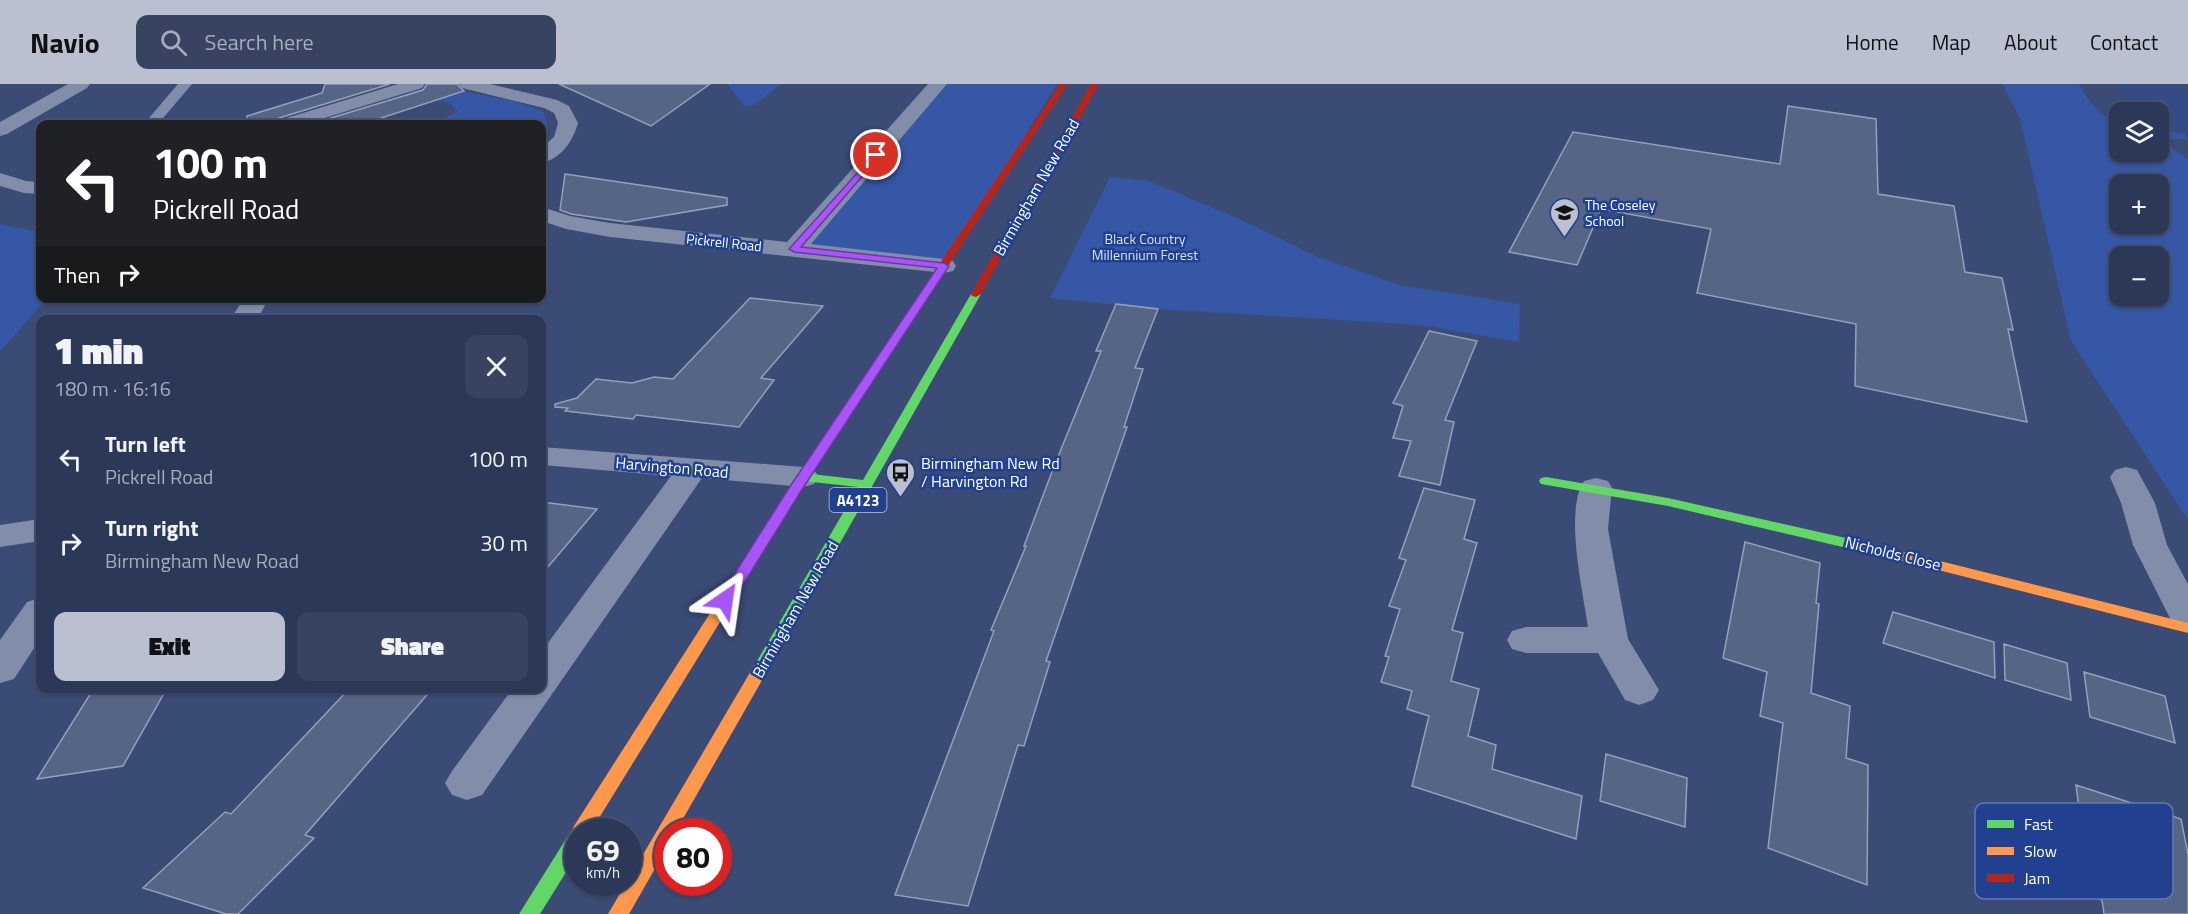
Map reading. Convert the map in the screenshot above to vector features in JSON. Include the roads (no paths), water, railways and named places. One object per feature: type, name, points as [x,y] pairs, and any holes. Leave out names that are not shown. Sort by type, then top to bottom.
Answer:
[{"type":"main road","name":"Birmingham New Road","points":[[589,818],[803,477],[949,266],[1065,84]]},
{"type":"main road","name":"Birmingham New Road","points":[[618,914],[867,484],[984,269],[1095,84]]},
{"type":"main road","points":[[803,477],[867,484]]},
{"type":"main road","name":"Nicholds Close","points":[[1545,482],[1596,488],[1727,513],[2188,628]]},
{"type":"main road","points":[[529,914],[564,858]]},
{"type":"street","points":[[0,130],[81,84]]},
{"type":"street","points":[[300,120],[416,84]]},
{"type":"street","points":[[468,84],[550,104],[562,110],[568,123],[562,140],[546,154]]},
{"type":"street","points":[[794,249],[938,84]]},
{"type":"street","points":[[0,179],[24,187],[36,188]]},
{"type":"street","name":"Pickrell Road","points":[[546,215],[566,222],[610,230],[949,266]]},
{"type":"street","name":"Harvington Road","points":[[546,456],[803,477]]},
{"type":"street","points":[[546,674],[693,468]]},
{"type":"street","points":[[2126,477],[2138,502],[2150,545],[2188,619]]},
{"type":"street","points":[[1596,488],[1591,529],[1609,640],[1639,690]]},
{"type":"street","points":[[0,536],[36,531]]},
{"type":"street","points":[[0,669],[36,617]]},
{"type":"street","points":[[1526,640],[1609,640]]},
{"type":"street","points":[[467,783],[531,693]]},
{"type":"lane","points":[[154,120],[185,84]]},
{"type":"place","name":"The Coseley School","points":[[1564,238]]},
{"type":"place","name":"Birmingham New Rd / Harvington Rd","points":[[900,498]]},
{"type":"park label","name":"Black Country Millennium Forest","points":[[1145,246]]}]
